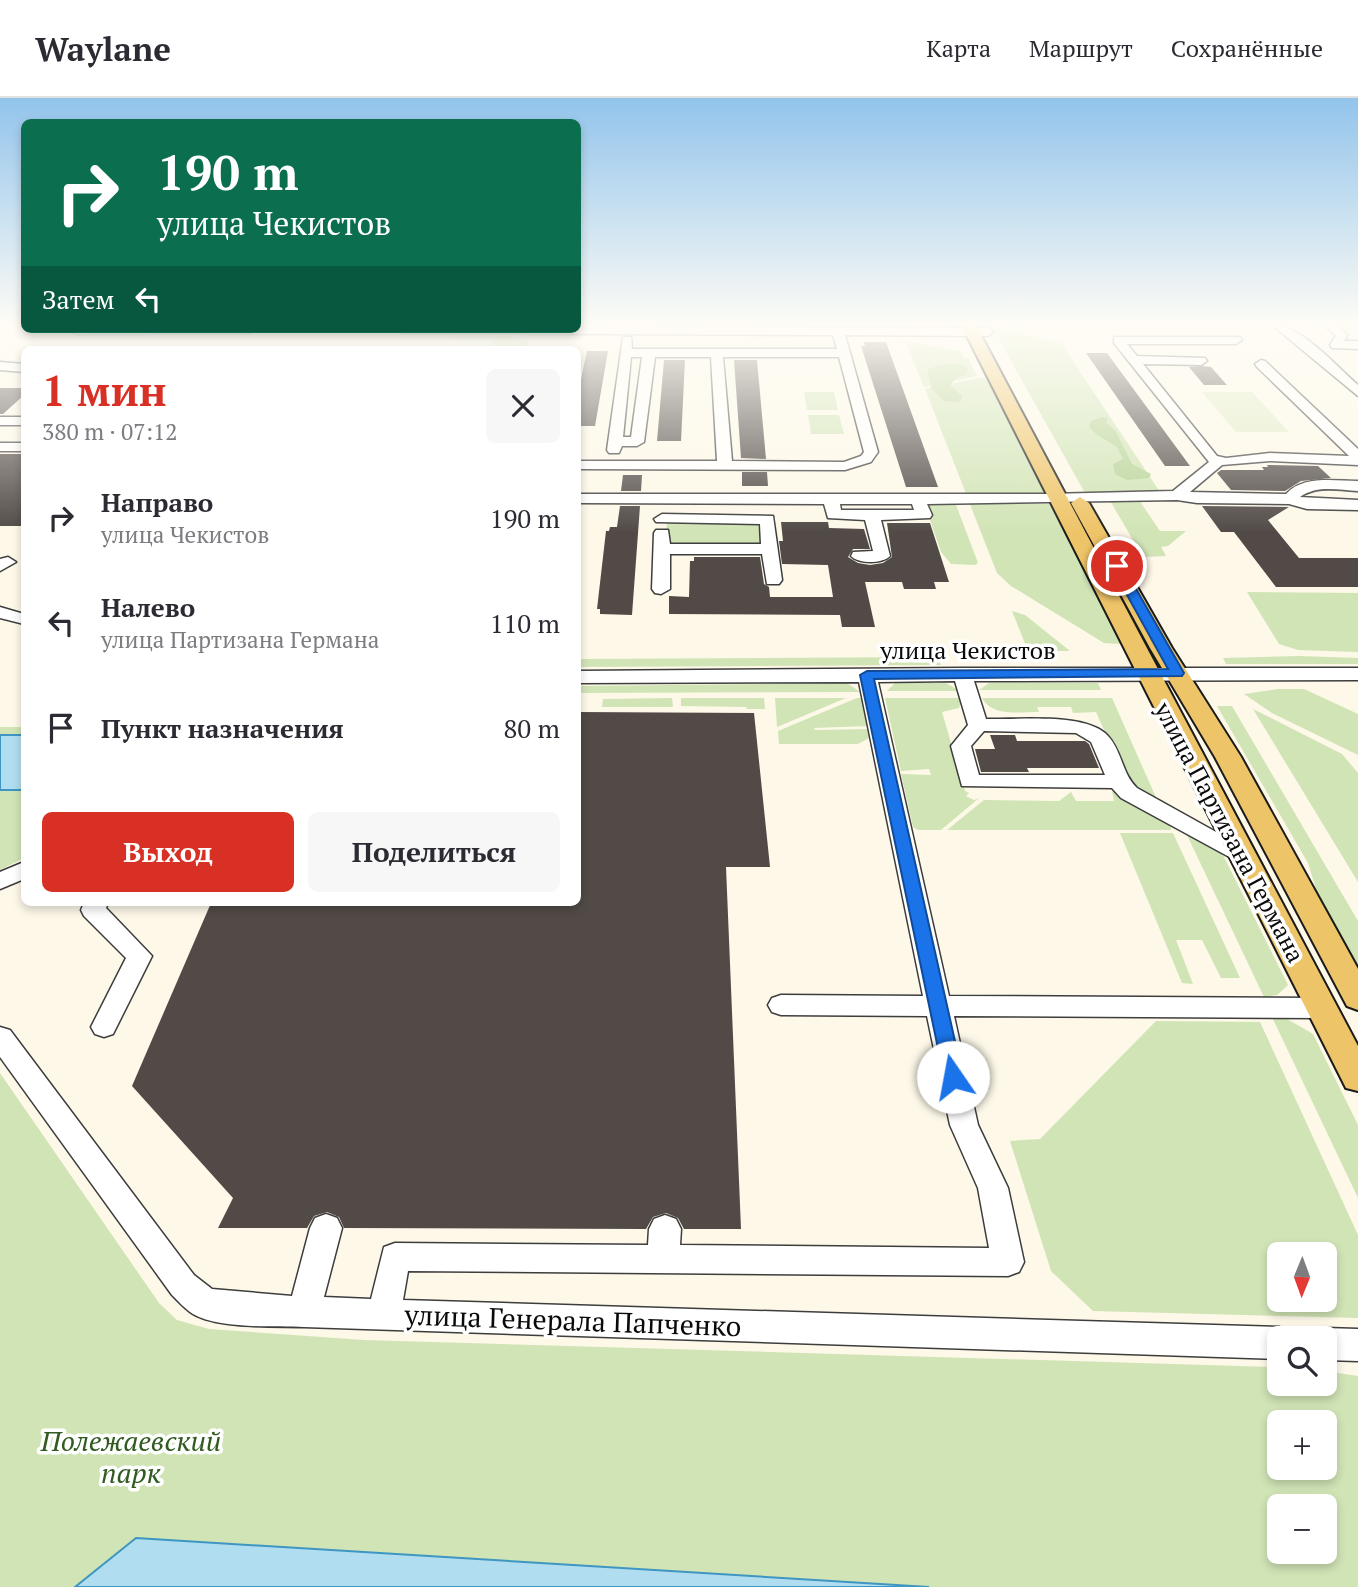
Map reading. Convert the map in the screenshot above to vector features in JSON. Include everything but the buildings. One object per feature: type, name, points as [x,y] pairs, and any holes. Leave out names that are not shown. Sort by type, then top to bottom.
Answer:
[{"type":"main road","name":"улица Партизана Германа","points":[[1009,393],[1058,499],[1358,1078]]},
{"type":"main road","name":"улица Партизана Германа","points":[[1017,393],[1228,757],[1358,998]]},
{"type":"street","points":[[620,393],[614,446],[636,442],[643,393]]},
{"type":"street","points":[[720,393],[725,466]]},
{"type":"street","points":[[581,465],[845,466],[866,459],[871,452],[855,393]]},
{"type":"street","points":[[1160,393],[1208,455],[1218,461],[1270,457],[1358,459]]},
{"type":"street","points":[[1291,393],[1358,459]]},
{"type":"street","points":[[1,423],[21,421]]},
{"type":"street","points":[[0,447],[21,447]]},
{"type":"street","points":[[1177,495],[1205,475],[1218,461]]},
{"type":"street","points":[[1290,499],[1293,493],[1316,486],[1358,486]]},
{"type":"street","points":[[581,499],[1078,498]]},
{"type":"street","points":[[661,589],[663,499]]},
{"type":"street","points":[[831,499],[834,515],[923,515],[918,499]]},
{"type":"street","points":[[859,556],[882,556],[872,515]]},
{"type":"street","points":[[662,519],[767,519],[773,580]]},
{"type":"street","points":[[662,549],[770,549]]},
{"type":"street","points":[[961,674],[978,725]]},
{"type":"street","name":"улица Чекистов","points":[[581,677],[1358,674]]},
{"type":"street","points":[[384,1314],[395,1257],[664,1244],[1008,1262],[993,1188],[964,1125],[867,675]]},
{"type":"street","points":[[978,725],[961,746],[970,781],[1118,782]]},
{"type":"street","points":[[978,725],[1080,726],[1100,739],[1118,782],[1129,793],[1244,857]]},
{"type":"street","points":[[0,881],[21,871]]},
{"type":"street","points":[[95,906],[93,910],[139,956],[104,1027]]},
{"type":"street","points":[[780,1004],[1322,1008]]},
{"type":"street","name":"улица Генерала Папченко","points":[[0,1037],[183,1285],[204,1303],[233,1308],[304,1312],[1267,1343]]},
{"type":"street","points":[[304,1312],[326,1228]]},
{"type":"street","points":[[1337,1344],[1358,1345]]},
{"type":"lane","points":[[1078,498],[1177,495],[1197,498],[1290,499],[1307,504],[1358,505]]},
{"type":"lane","points":[[0,612],[21,618]]},
{"type":"green space","points":[[804,393],[834,393],[838,410],[807,410]]},
{"type":"green space","points":[[927,393],[995,393],[1046,494],[967,496]]},
{"type":"green space","points":[[936,393],[959,393],[962,396],[960,402],[944,401]]},
{"type":"green space","points":[[1029,393],[1095,393],[1160,492],[1085,493]]},
{"type":"green space","points":[[1203,393],[1253,393],[1289,432],[1236,432]]},
{"type":"green space","points":[[808,415],[839,415],[844,434],[811,434]]},
{"type":"green space","points":[[1108,418],[1106,423],[1115,430],[1132,464],[1151,474],[1149,478],[1127,480],[1115,474],[1113,464],[1123,459],[1117,447],[1089,427],[1091,421]]},
{"type":"green space","points":[[1109,499],[1139,500],[1160,531],[1186,531],[1168,546],[1161,547],[1166,556],[1143,557]]},
{"type":"green space","points":[[955,502],[978,563],[975,565],[951,564],[941,552],[925,505]]},
{"type":"green space","points":[[969,502],[1051,504],[1121,644],[1104,643],[1011,586],[997,573]]},
{"type":"green space","points":[[667,522],[758,523],[761,543],[677,547],[665,543]]},
{"type":"green space","points":[[1247,592],[1358,593],[1358,652],[1298,650],[1279,644]]},
{"type":"green space","points":[[1012,611],[1025,615],[1070,651],[1028,651]]},
{"type":"green space","points":[[932,657],[938,659],[941,665],[581,667],[581,659]]},
{"type":"green space","points":[[1223,658],[1358,658],[1358,664],[1226,664]]},
{"type":"green space","points":[[847,683],[860,692],[581,693],[581,686]]},
{"type":"green space","points":[[895,683],[946,683],[960,691],[887,691]]},
{"type":"green space","points":[[989,683],[1098,683],[1101,690],[979,690]]},
{"type":"green space","points":[[1278,689],[1304,689],[1358,714],[1358,755],[1272,713],[1244,694]]},
{"type":"green space","points":[[672,698],[673,707],[602,707],[603,699]]},
{"type":"green space","points":[[681,698],[764,698],[765,709],[681,706]]},
{"type":"green space","points":[[775,698],[846,698],[777,727]]},
{"type":"green space","points":[[857,698],[864,698],[869,726],[814,728],[870,729],[871,737],[858,744],[779,744],[778,731]]},
{"type":"green space","points":[[885,698],[962,698],[959,708],[942,712],[965,791],[969,793],[966,796],[974,800],[979,798],[941,830],[918,830],[913,827],[901,774],[931,775],[929,769],[901,771]]},
{"type":"green space","points":[[982,698],[1112,698],[1158,802],[1127,781],[1096,712],[1073,713],[1071,707],[1037,707],[1039,712],[1007,712],[992,708]]},
{"type":"green space","points":[[1217,706],[1232,706],[1358,921],[1358,970],[1321,905],[1308,863]]},
{"type":"green space","points":[[1253,709],[1342,754],[1358,773],[1358,882]]},
{"type":"green space","points":[[0,727],[21,727],[21,860],[0,870]]},
{"type":"green space","points":[[1112,791],[1170,823],[1171,830],[947,830],[984,800],[1059,801],[1071,792],[1076,801],[1114,801]]},
{"type":"green space","points":[[1120,833],[1173,833],[1240,978],[1221,978],[1202,940],[1176,940],[1193,984],[1182,983]]},
{"type":"green space","points":[[1186,833],[1216,849],[1224,857],[1288,985],[1277,995],[1264,997]]},
{"type":"green space","points":[[1282,1016],[1313,1034],[1358,1125],[1358,1198],[1272,1017]]},
{"type":"green space","points":[[1156,1021],[1260,1022],[1358,1235],[1358,1318],[1093,1311],[1051,1271],[1010,1141],[1040,1139]]},
{"type":"green space","name":"Полежаевский парк","points":[[0,1073],[159,1303],[177,1320],[209,1329],[364,1340],[1267,1367],[1267,1396],[1337,1396],[1337,1373],[1358,1376],[1358,1587],[0,1587]]},
{"type":"water","points":[[0,735],[21,735],[21,790],[0,790]]},
{"type":"water","points":[[136,1538],[929,1587],[75,1587]]},
{"type":"route","points":[[953,1077],[867,675],[1177,673],[1117,566]]}]
